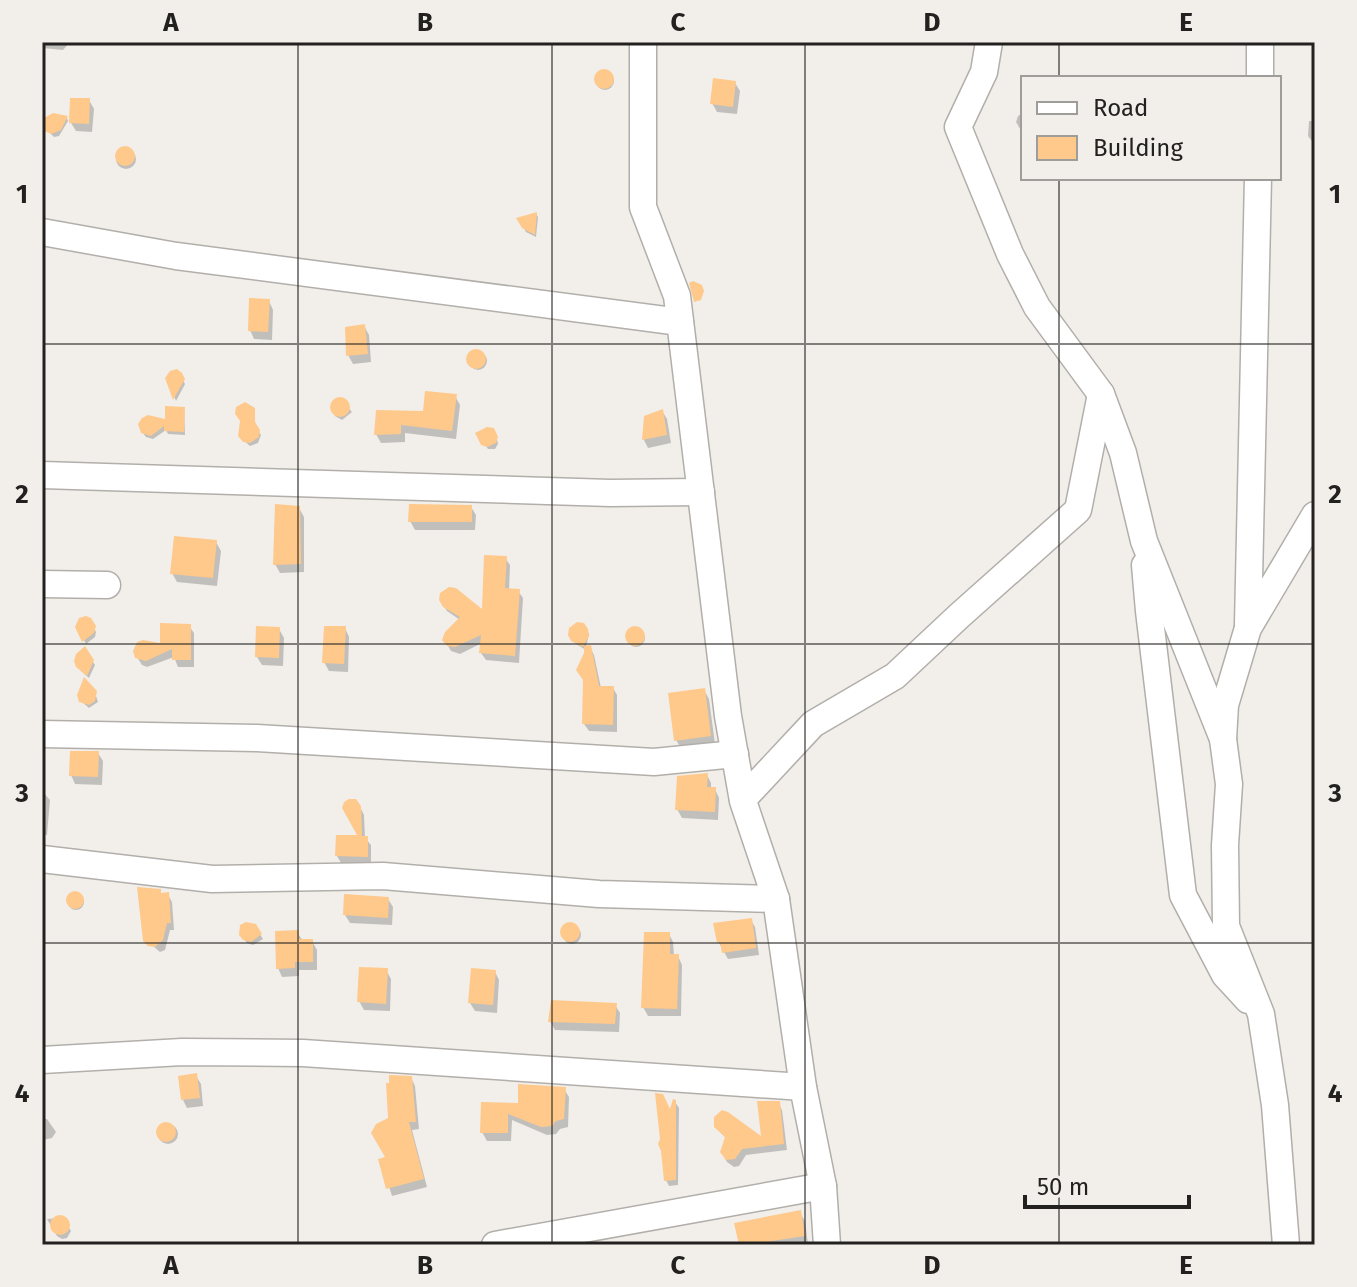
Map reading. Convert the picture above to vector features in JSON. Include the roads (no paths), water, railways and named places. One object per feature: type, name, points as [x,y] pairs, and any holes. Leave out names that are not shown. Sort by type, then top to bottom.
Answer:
[{"type":"street","points":[[643,42],[643,207],[677,296],[735,754],[743,799],[776,899],[803,1087],[823,1186],[827,1245]]},
{"type":"street","points":[[989,42],[984,72],[958,127],[1010,254],[1037,307],[1101,394],[1123,453],[1144,541],[1223,739]]},
{"type":"street","points":[[1260,42],[1260,76]]},
{"type":"street","points":[[1248,628],[1258,180]]},
{"type":"street","points":[[42,232],[176,256],[680,322]]},
{"type":"street","points":[[743,799],[813,724],[895,676],[1078,510],[1101,394]]},
{"type":"street","points":[[42,475],[610,493],[701,492]]},
{"type":"street","points":[[1286,1245],[1275,1105],[1261,1014],[1226,926],[1225,845],[1229,784],[1223,739],[1225,705],[1248,628],[1315,515]]},
{"type":"street","points":[[1144,541],[1149,611],[1183,895],[1225,975],[1261,1014]]},
{"type":"street","points":[[42,584],[107,585]]},
{"type":"street","points":[[42,734],[257,738],[654,762],[735,754]]},
{"type":"street","points":[[42,859],[212,879],[383,876],[599,894],[776,899]]},
{"type":"street","points":[[42,1060],[182,1052],[303,1053],[803,1087]]},
{"type":"street","points":[[495,1245],[823,1186]]}]
